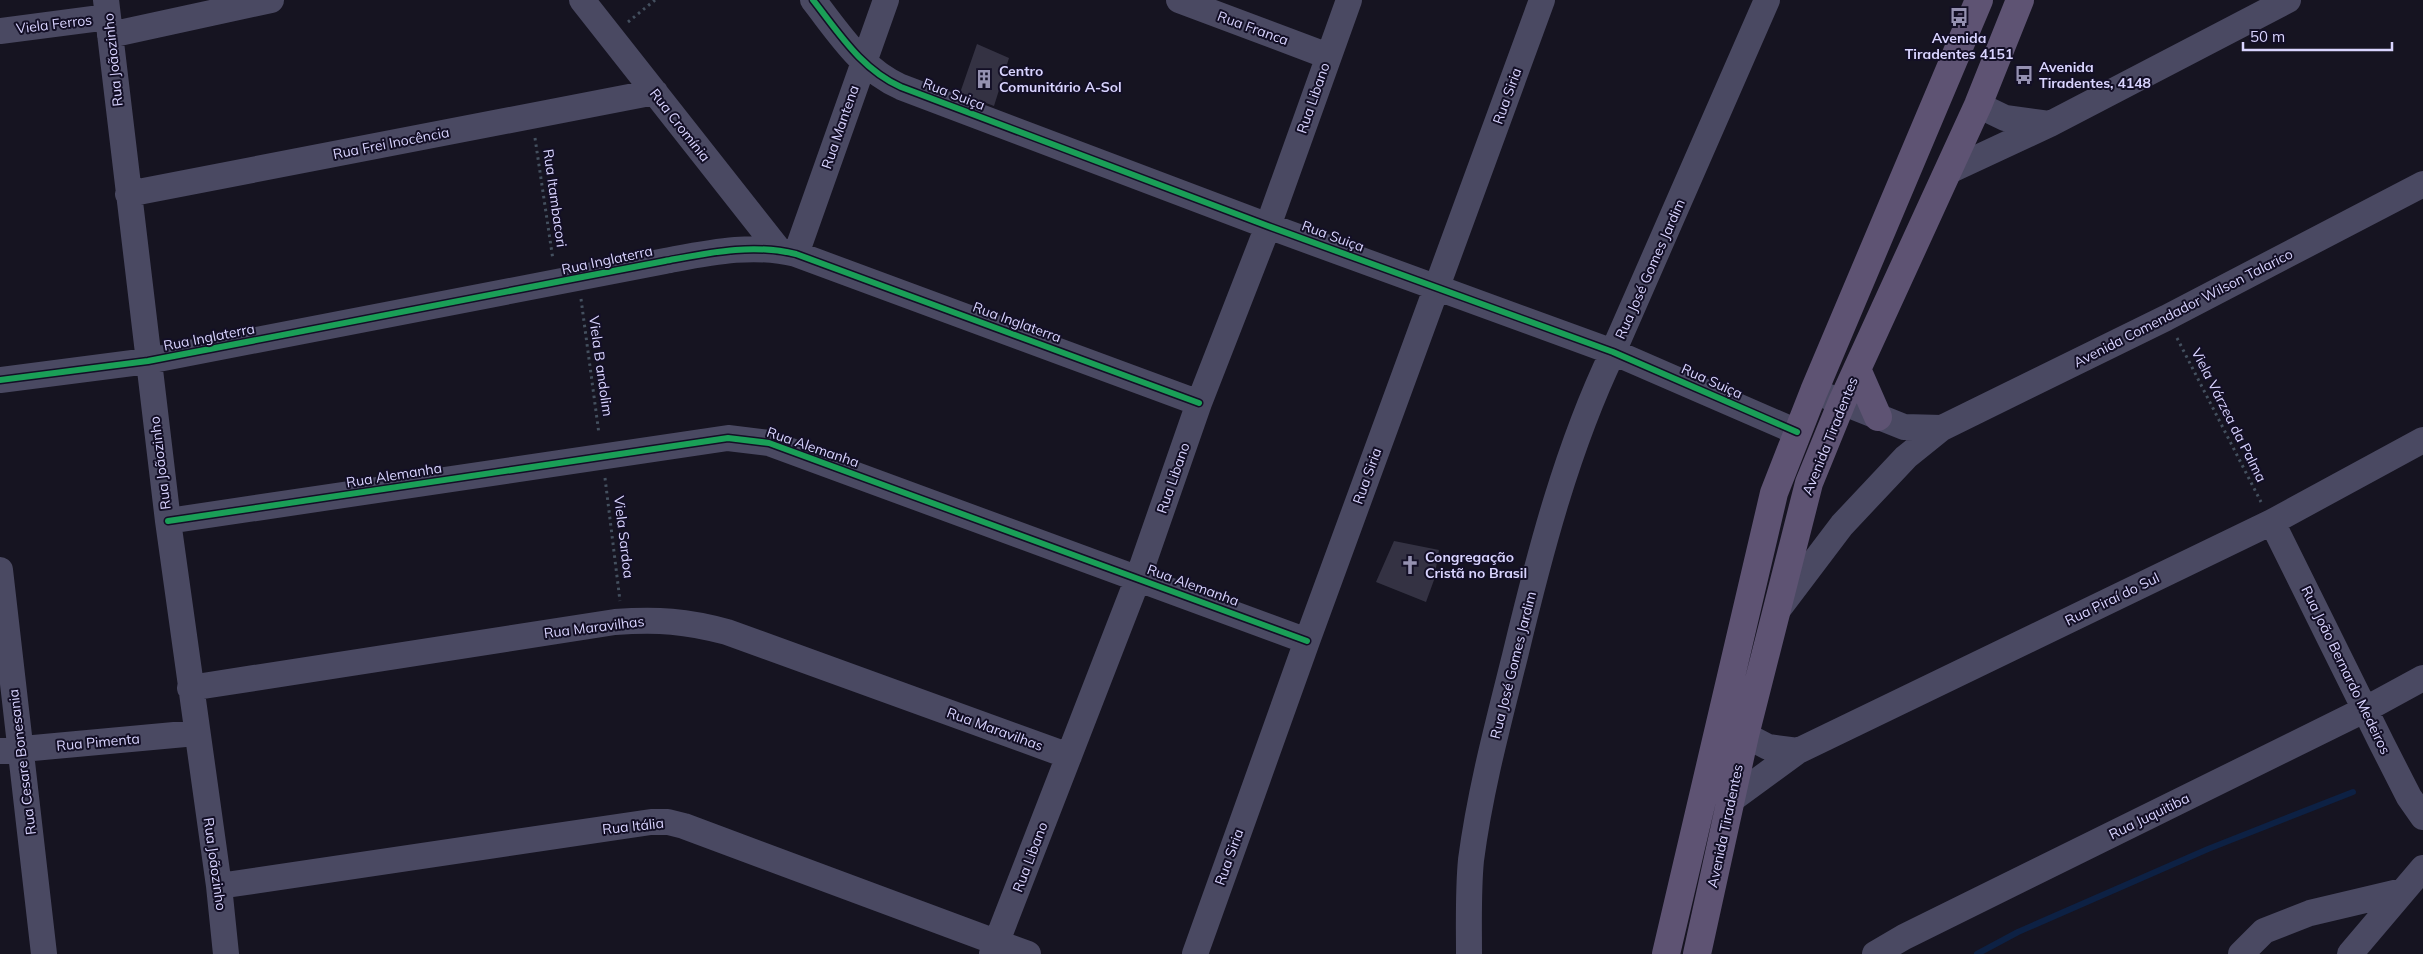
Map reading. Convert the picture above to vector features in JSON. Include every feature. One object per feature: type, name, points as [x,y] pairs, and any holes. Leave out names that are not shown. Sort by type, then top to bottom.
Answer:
[{"type":"main road","name":"Avenida Tiradentes","points":[[1666,954],[1774,493],[1814,391],[1979,0]]},
{"type":"main road","name":"Avenida Tiradentes","points":[[1697,954],[1745,735],[1809,483],[1842,402],[1978,105],[2020,0]]},
{"type":"main road","points":[[1857,369],[1878,417]]},
{"type":"street","name":"Viela Ferros","points":[[0,31],[108,17],[271,0]]},
{"type":"street","name":"Rua Cromínia","points":[[582,0],[654,92],[787,252]]},
{"type":"street","name":"Rua Suiça","points":[[813,0],[862,62],[884,80],[1268,226],[1613,352],[1797,432]]},
{"type":"street","name":"Rua Mantena","points":[[787,252],[886,0]]},
{"type":"street","name":"Rua Franca","points":[[1179,0],[1328,56]]},
{"type":"street","name":"Rua Libano","points":[[994,948],[1138,578],[1199,402],[1268,226],[1349,0]]},
{"type":"street","name":"Rua Siria","points":[[1194,954],[1436,286],[1542,0]]},
{"type":"street","name":"Rua José Gomes Jardim","points":[[1469,954],[1468,907],[1472,860],[1489,761],[1528,598],[1570,454],[1590,400],[1768,0]]},
{"type":"street","points":[[1949,171],[2050,124],[2288,0]]},
{"type":"street","name":"Rua Joãozinho","points":[[108,17],[168,522],[196,733],[219,886],[226,954]]},
{"type":"street","name":"Rua Frei Inocência","points":[[128,194],[654,92]]},
{"type":"street","points":[[1978,105],[2005,118],[2050,124]]},
{"type":"street","name":"Avenida Comendador Wilson Talarico","points":[[1777,611],[1842,525],[1906,457],[1942,428],[2166,318],[2423,184]]},
{"type":"street","name":"Rua Inglaterra","points":[[0,380],[148,361],[718,251],[751,249],[787,252],[1199,402]]},
{"type":"street","name":"Avenida Comendador Wilson Talarico","points":[[1814,391],[1904,427],[1919,429],[1942,428]]},
{"type":"street","name":"Rua Alemanha","points":[[168,522],[728,438],[769,443],[1307,641]]},
{"type":"street","name":"Rua Piraí do Sul","points":[[1731,800],[1798,751],[2272,522],[2423,440]]},
{"type":"street","name":"Rua João Bernardo Medeiros","points":[[2272,522],[2409,797],[2423,817]]},
{"type":"street","name":"Rua Cesare Bonesania","points":[[0,570],[10,750],[44,954]]},
{"type":"street","name":"Rua Maravilhas","points":[[190,688],[623,622],[691,622],[727,632],[1069,756]]},
{"type":"street","name":"Rua Juquitiba","points":[[1875,954],[1904,937],[2366,709],[2423,678]]},
{"type":"street","name":"Rua Pimenta","points":[[10,750],[196,733]]},
{"type":"street","points":[[1745,735],[1768,747],[1798,751]]},
{"type":"street","name":"Rua Itália","points":[[219,886],[641,824],[668,822],[684,826],[994,948],[1028,954]]},
{"type":"street","points":[[2350,954],[2423,868]]},
{"type":"street","points":[[2241,954],[2264,931],[2310,913],[2404,891]]},
{"type":"path","points":[[610,36],[655,0]]},
{"type":"building","name":"Centro Comunitário A-Sol","points":[[977,44],[1009,58],[994,106],[960,93]]},
{"type":"building","name":"Congregação Cristã no Brasil","points":[[1394,541],[1439,550],[1434,580],[1426,602],[1376,582]]},
{"type":"waterway","points":[[1977,954],[2018,932],[2208,849],[2353,792]]},
{"type":"cycle path","points":[[813,0],[862,60],[901,87],[1268,226],[1613,352],[1797,432]]},
{"type":"cycle path","points":[[0,380],[148,361],[697,255],[730,250],[763,249],[796,254],[1199,403]]},
{"type":"cycle path","points":[[168,521],[728,438],[769,443],[1307,641]]},
{"type":"place","name":"Avenida Tiradentes 4151","points":[[1959,17]]},
{"type":"place","name":"Avenida Tiradentes, 4148","points":[[2024,75]]},
{"type":"place","name":"Centro Comunitário A-Sol","points":[[984,79]]},
{"type":"place","name":"Congregação Cristã no Brasil","points":[[1410,565]]}]
